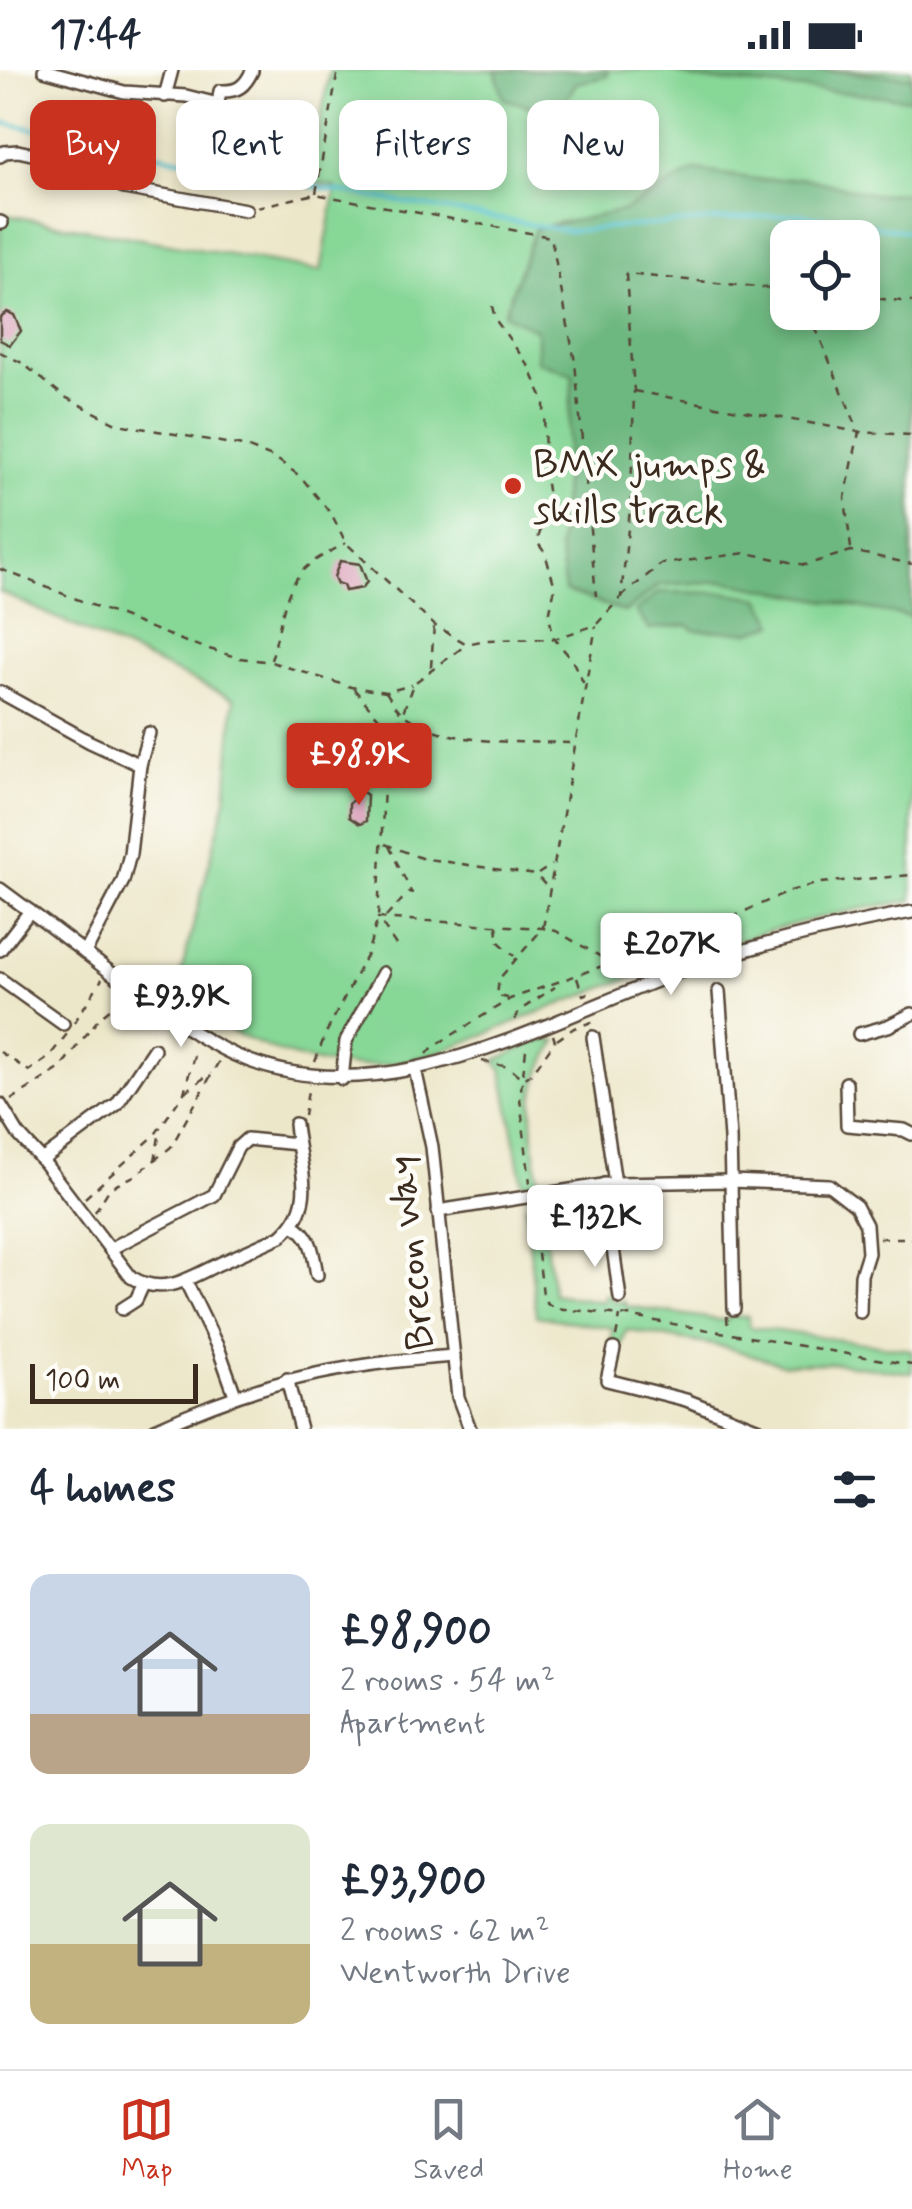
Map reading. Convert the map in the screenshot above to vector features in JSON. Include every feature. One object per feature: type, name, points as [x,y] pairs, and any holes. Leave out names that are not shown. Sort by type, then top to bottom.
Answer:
[{"type":"street","points":[[44,70],[124,92],[219,98],[246,84],[252,71]]},
{"type":"street","points":[[165,96],[172,70]]},
{"type":"street","points":[[0,156],[4,152],[18,152],[126,174],[124,188],[246,210]]},
{"type":"street","points":[[0,692],[140,766]]},
{"type":"street","points":[[85,954],[123,881],[140,766],[149,733]]},
{"type":"street","points":[[0,889],[199,1037],[277,1071],[342,1079],[378,1077],[462,1056],[712,961],[790,938],[912,912]]},
{"type":"street","points":[[0,950],[30,912]]},
{"type":"street","points":[[342,1079],[346,1042],[384,974]]},
{"type":"street","points":[[0,979],[68,1025]]},
{"type":"street","points":[[718,991],[734,1309]]},
{"type":"street","points":[[858,1034],[912,1014]]},
{"type":"street","points":[[593,1037],[620,1298]]},
{"type":"street","points":[[42,1160],[117,1104],[154,1049]]},
{"type":"street","name":"Brecon Way","points":[[421,1067],[458,1397],[470,1429]]},
{"type":"street","points":[[846,1083],[847,1124],[912,1134]]},
{"type":"street","points":[[0,1105],[19,1136],[42,1160],[131,1277],[143,1285],[163,1287],[186,1282],[281,1236],[293,1225],[305,1189],[295,1124]]},
{"type":"street","points":[[110,1250],[214,1194],[238,1146],[247,1139],[297,1144]]},
{"type":"street","points":[[438,1211],[609,1184],[730,1181],[829,1185],[856,1206],[866,1225],[868,1253],[861,1275],[860,1312]]},
{"type":"street","points":[[293,1225],[304,1231],[311,1242],[317,1275]]},
{"type":"street","points":[[186,1282],[235,1395]]},
{"type":"street","points":[[122,1308],[136,1300],[143,1285]]},
{"type":"street","points":[[614,1348],[607,1380],[686,1400],[758,1429]]},
{"type":"street","points":[[156,1429],[235,1395],[287,1379],[383,1361],[454,1356]]},
{"type":"street","points":[[287,1379],[300,1429]]},
{"type":"path","points":[[315,194],[338,70]]},
{"type":"path","points":[[246,210],[315,194],[550,237],[576,362],[596,596]]},
{"type":"path","points":[[621,597],[631,499],[634,391],[626,274],[770,288]]},
{"type":"path","points":[[880,299],[912,302]]},
{"type":"path","points":[[492,306],[495,319],[528,365],[544,400],[549,503],[537,542],[556,586],[549,616],[554,640],[571,658],[585,686]]},
{"type":"path","points":[[816,330],[859,432],[845,498],[851,551]]},
{"type":"path","points":[[0,352],[22,363],[65,397],[118,424],[244,446],[274,458],[301,477],[332,516],[346,543],[434,626],[467,644]]},
{"type":"path","points":[[634,391],[859,432],[912,435]]},
{"type":"path","points":[[271,662],[298,575],[346,543]]},
{"type":"path","points":[[0,569],[186,642],[352,687],[386,692],[413,684],[467,644],[485,640],[554,640],[596,625],[621,597],[661,564],[747,552],[805,565],[851,551],[912,564]]},
{"type":"path","points":[[510,999],[497,996],[499,980],[543,928],[596,625]]},
{"type":"path","points":[[431,668],[434,626]]},
{"type":"path","points":[[295,1124],[303,1124],[310,1076],[324,1035],[367,954],[378,918],[386,844],[384,786],[391,746],[413,684]]},
{"type":"path","points":[[352,687],[383,722],[391,746]]},
{"type":"path","points":[[386,692],[403,714],[433,730],[484,740],[574,744]]},
{"type":"path","points":[[386,844],[421,858],[536,874],[554,863]]},
{"type":"path","points":[[385,918],[412,893],[386,844]]},
{"type":"path","points":[[536,874],[549,891]]},
{"type":"path","points":[[421,1067],[433,1047],[510,999],[702,930],[790,891],[820,883],[912,875]]},
{"type":"path","points":[[378,918],[543,928],[556,931],[611,962]]},
{"type":"path","points":[[378,918],[396,945]]},
{"type":"path","points":[[497,925],[499,942],[515,957]]},
{"type":"path","points":[[576,977],[583,994],[588,993]]},
{"type":"path","points":[[514,1020],[519,1011],[548,995],[558,984]]},
{"type":"path","points":[[0,1105],[60,1069],[101,1016],[134,990]]},
{"type":"path","points":[[523,1079],[533,1072],[555,1041],[596,1020]]},
{"type":"path","points":[[548,1023],[555,1041]]},
{"type":"path","points":[[76,1206],[160,1128],[184,1093],[199,1037]]},
{"type":"path","points":[[89,1222],[110,1188],[155,1162],[172,1147],[225,1050]]},
{"type":"path","points":[[526,1050],[520,1098],[546,1302],[554,1308],[620,1315],[912,1365]]},
{"type":"path","points":[[462,1056],[508,1067],[523,1079]]},
{"type":"path","points":[[184,1093],[214,1072]]},
{"type":"path","points":[[155,1162],[160,1128]]},
{"type":"path","points":[[868,1238],[912,1238]]},
{"type":"path","points":[[728,1334],[726,1317],[734,1309]]},
{"type":"path","points":[[614,1348],[620,1315]]},
{"type":"green space","points":[[330,70],[912,70],[912,192],[561,222],[535,229],[504,314],[537,330],[573,373],[559,547],[565,591],[625,612],[659,585],[724,581],[912,617],[912,901],[818,918],[726,944],[451,1048],[375,1066],[325,1064],[280,1052],[174,1000],[226,799],[234,699],[0,592],[0,214],[321,271],[336,187],[319,183],[319,128]]},
{"type":"green space","points":[[495,70],[607,70],[608,76],[576,83],[566,100],[527,100],[527,106],[504,99]]},
{"type":"green space","points":[[671,70],[817,70],[912,77],[912,99],[693,79]]},
{"type":"green space","points":[[696,170],[762,180],[804,178],[877,195],[912,192],[912,617],[724,581],[659,585],[625,612],[565,591],[559,547],[573,374],[537,361],[537,330],[504,314],[535,229],[625,210]]},
{"type":"green space","points":[[659,592],[760,598],[775,624],[750,632],[694,630],[688,625],[649,629],[636,611]]},
{"type":"green space","points":[[539,1040],[557,1041],[534,1093],[532,1126],[539,1183],[523,1185],[502,1070],[495,1061]]},
{"type":"green space","points":[[541,1203],[553,1294],[604,1302],[604,1295],[610,1295],[614,1302],[624,1301],[626,1306],[727,1321],[728,1316],[748,1317],[750,1327],[912,1350],[912,1373],[835,1363],[782,1364],[725,1347],[626,1330],[620,1349],[610,1347],[613,1328],[536,1316],[526,1206]]},
{"type":"building","points":[[7,312],[14,315],[21,331],[10,345],[0,340],[0,317]]},
{"type":"building","points":[[340,561],[360,564],[367,582],[362,588],[345,591],[343,585],[337,584],[334,577]]},
{"type":"building","points":[[417,752],[428,766],[427,774],[414,786],[403,772],[404,764]]},
{"type":"building","points":[[361,791],[367,795],[366,821],[360,824],[349,817],[349,804]]},
{"type":"waterway","points":[[0,122],[325,189],[569,231],[798,214],[912,232]]},
{"type":"place","name":"BMX jumps & skills track","points":[[513,486]]}]
